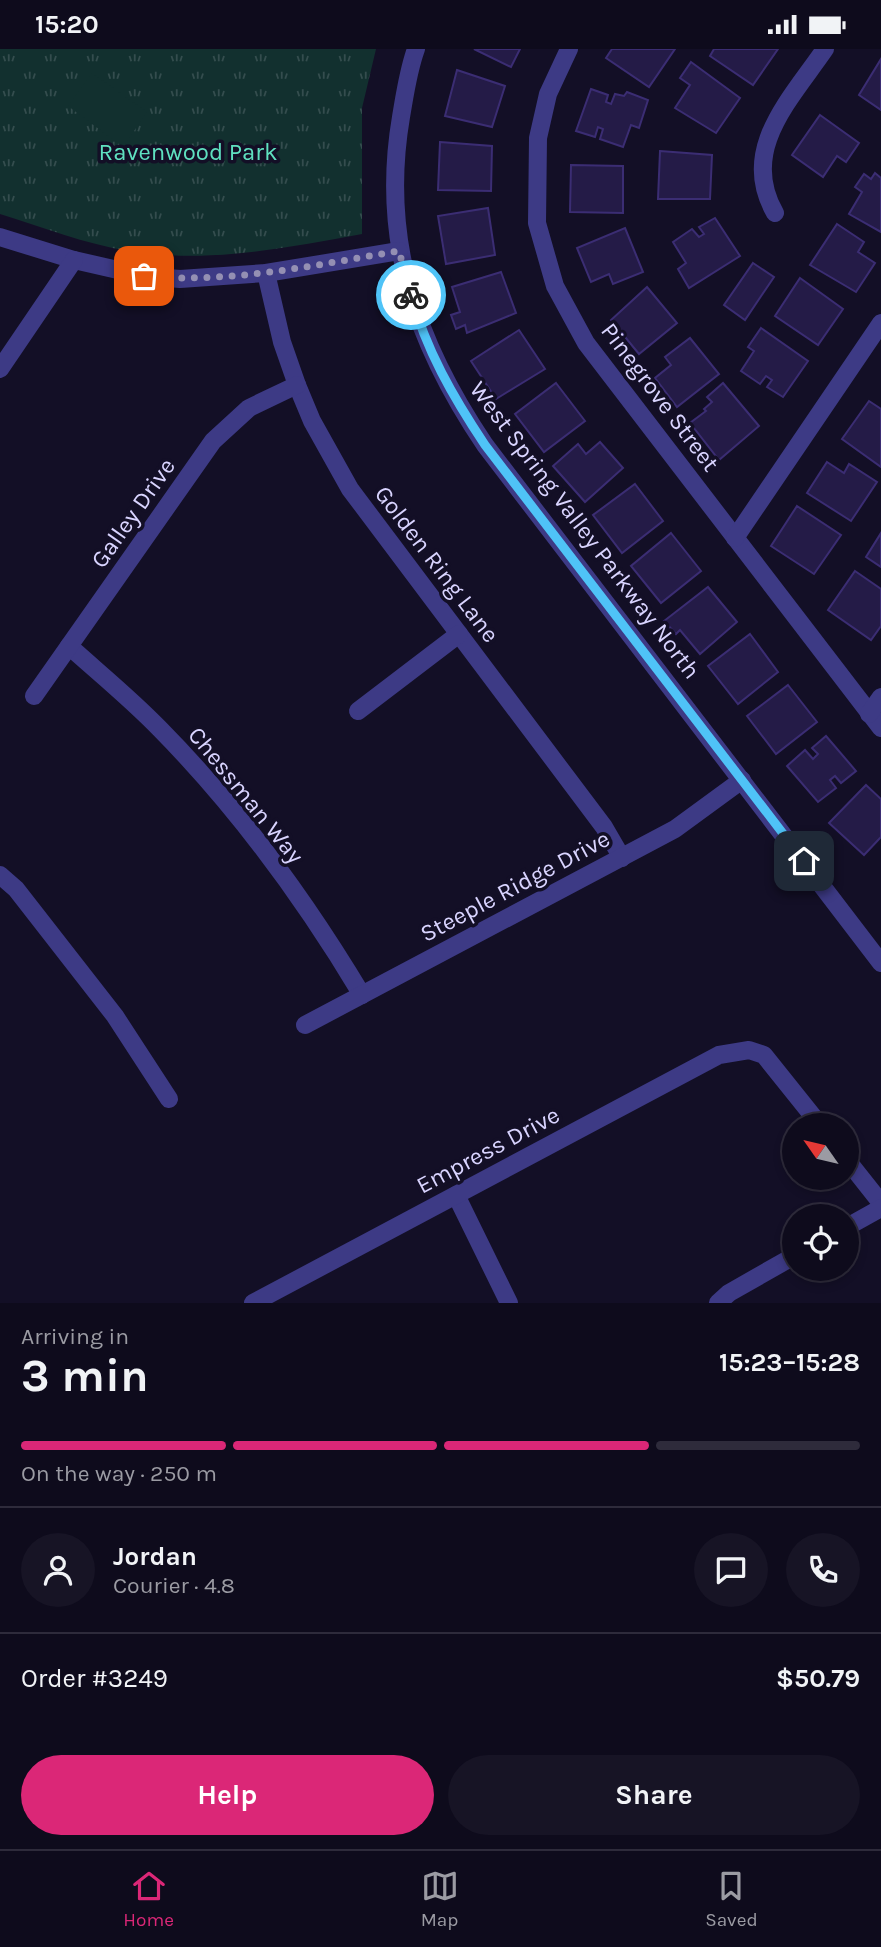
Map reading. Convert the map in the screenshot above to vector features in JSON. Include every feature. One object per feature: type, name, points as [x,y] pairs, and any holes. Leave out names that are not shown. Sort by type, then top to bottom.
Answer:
[{"type":"street","name":"West Spring Valley Parkway North","points":[[416,49],[409,67],[394,153],[393,200],[399,251],[419,328],[454,399],[485,445],[881,963]]},
{"type":"street","name":"Pinegrove Street","points":[[569,49],[548,94],[538,138],[537,223],[555,286],[586,343],[881,728]]},
{"type":"street","points":[[775,213],[763,192],[761,161],[775,122],[825,49]]},
{"type":"street","points":[[0,237],[74,260],[144,276],[180,279],[266,273],[399,251]]},
{"type":"street","points":[[0,369],[74,260]]},
{"type":"street","name":"Golden Ring Lane","points":[[266,273],[282,342],[297,385],[312,421],[350,489],[604,827],[622,858]]},
{"type":"street","points":[[735,538],[881,323]]},
{"type":"street","name":"Galley Drive","points":[[34,696],[213,441],[249,408],[297,385]]},
{"type":"street","points":[[358,711],[459,634]]},
{"type":"street","name":"Chessman Way","points":[[69,646],[159,728],[234,811],[327,937],[362,995]]},
{"type":"street","points":[[869,714],[881,697]]},
{"type":"street","name":"Steeple Ridge Drive","points":[[305,1025],[675,829],[742,780]]},
{"type":"street","points":[[0,875],[16,889],[115,1016],[169,1099]]},
{"type":"street","name":"Empress Drive","points":[[253,1303],[278,1297],[456,1195],[719,1055],[750,1050],[764,1055],[810,1113]]},
{"type":"street","points":[[859,1176],[881,1206],[859,1220]]},
{"type":"street","points":[[456,1195],[509,1303]]},
{"type":"street","points":[[718,1303],[729,1293],[782,1264]]},
{"type":"green space","name":"Ravenwood Park","points":[[0,49],[376,49],[362,108],[362,234],[246,253],[158,255],[96,244],[0,214]]},
{"type":"green space","points":[[92,73],[147,112],[123,147],[68,106]]},
{"type":"building","points":[[474,49],[520,49],[511,67]]},
{"type":"building","points":[[612,49],[675,49],[649,87],[606,58]]},
{"type":"building","points":[[714,49],[778,49],[753,85],[710,56]]},
{"type":"building","points":[[881,59],[881,110],[859,95]]},
{"type":"building","points":[[691,62],[740,98],[716,133],[675,108],[690,85],[680,78]]},
{"type":"building","points":[[457,70],[505,86],[492,127],[445,116]]},
{"type":"building","points":[[591,89],[608,95],[606,102],[611,104],[615,94],[624,96],[627,92],[648,100],[639,128],[631,125],[623,147],[600,139],[603,129],[598,127],[595,137],[576,131]]},
{"type":"building","points":[[820,115],[859,143],[846,162],[837,156],[823,177],[792,155]]},
{"type":"building","points":[[440,142],[492,146],[491,191],[438,190]]},
{"type":"building","points":[[660,151],[712,155],[710,199],[658,199]]},
{"type":"building","points":[[571,165],[623,166],[623,213],[570,212]]},
{"type":"building","points":[[875,173],[881,178],[881,232],[849,214],[862,192],[855,187],[864,174],[871,179]]},
{"type":"building","points":[[488,208],[495,255],[446,264],[438,216]]},
{"type":"building","points":[[715,218],[740,256],[689,288],[678,269],[686,263],[673,242],[692,229],[699,237],[704,234],[699,227]]},
{"type":"building","points":[[837,224],[864,242],[858,252],[875,263],[856,292],[810,265]]},
{"type":"building","points":[[625,228],[643,272],[613,284],[609,274],[591,282],[577,248]]},
{"type":"building","points":[[753,263],[774,277],[745,320],[724,305]]},
{"type":"building","points":[[501,272],[516,313],[467,333],[465,325],[456,329],[451,315],[460,312],[452,287]]},
{"type":"building","points":[[800,278],[843,309],[818,345],[775,316]]},
{"type":"building","points":[[647,287],[677,323],[639,354],[611,320]]},
{"type":"building","points":[[761,328],[808,361],[783,397],[767,387],[772,380],[766,376],[760,384],[741,371],[754,351],[748,347]]},
{"type":"building","points":[[519,330],[545,369],[496,399],[471,361]]},
{"type":"building","points":[[690,338],[719,374],[677,407],[655,378],[671,365],[665,357]]},
{"type":"building","points":[[556,383],[585,421],[544,452],[515,414]]},
{"type":"building","points":[[723,383],[759,426],[719,460],[690,423],[706,411],[704,409],[712,402],[707,397]]},
{"type":"building","points":[[869,401],[881,409],[881,467],[842,439]]},
{"type":"building","points":[[600,442],[623,468],[585,502],[553,466],[578,444],[586,454]]},
{"type":"building","points":[[827,462],[844,473],[849,464],[877,482],[851,521],[807,493]]},
{"type":"building","points":[[635,484],[663,521],[622,553],[593,515]]},
{"type":"building","points":[[797,506],[841,535],[814,574],[771,546]]},
{"type":"building","points":[[671,533],[701,571],[661,603],[631,566]]},
{"type":"building","points":[[881,533],[881,567],[866,557]]},
{"type":"building","points":[[855,571],[881,589],[881,626],[871,640],[828,610]]},
{"type":"building","points":[[708,587],[737,622],[700,654],[680,630],[676,634],[664,621]]},
{"type":"building","points":[[750,634],[778,672],[738,704],[708,666]]},
{"type":"building","points":[[788,685],[817,722],[776,754],[747,716]]},
{"type":"building","points":[[826,736],[856,771],[841,783],[835,776],[830,780],[836,788],[818,802],[787,766],[805,750],[813,759],[818,754],[812,748]]},
{"type":"building","points":[[866,785],[881,799],[881,837],[864,855],[829,823]]},
{"type":"way so far","points":[[144,276],[180,279],[266,273],[399,251],[411,295]]},
{"type":"route","points":[[411,295],[419,328],[454,399],[485,445],[804,861]]}]
